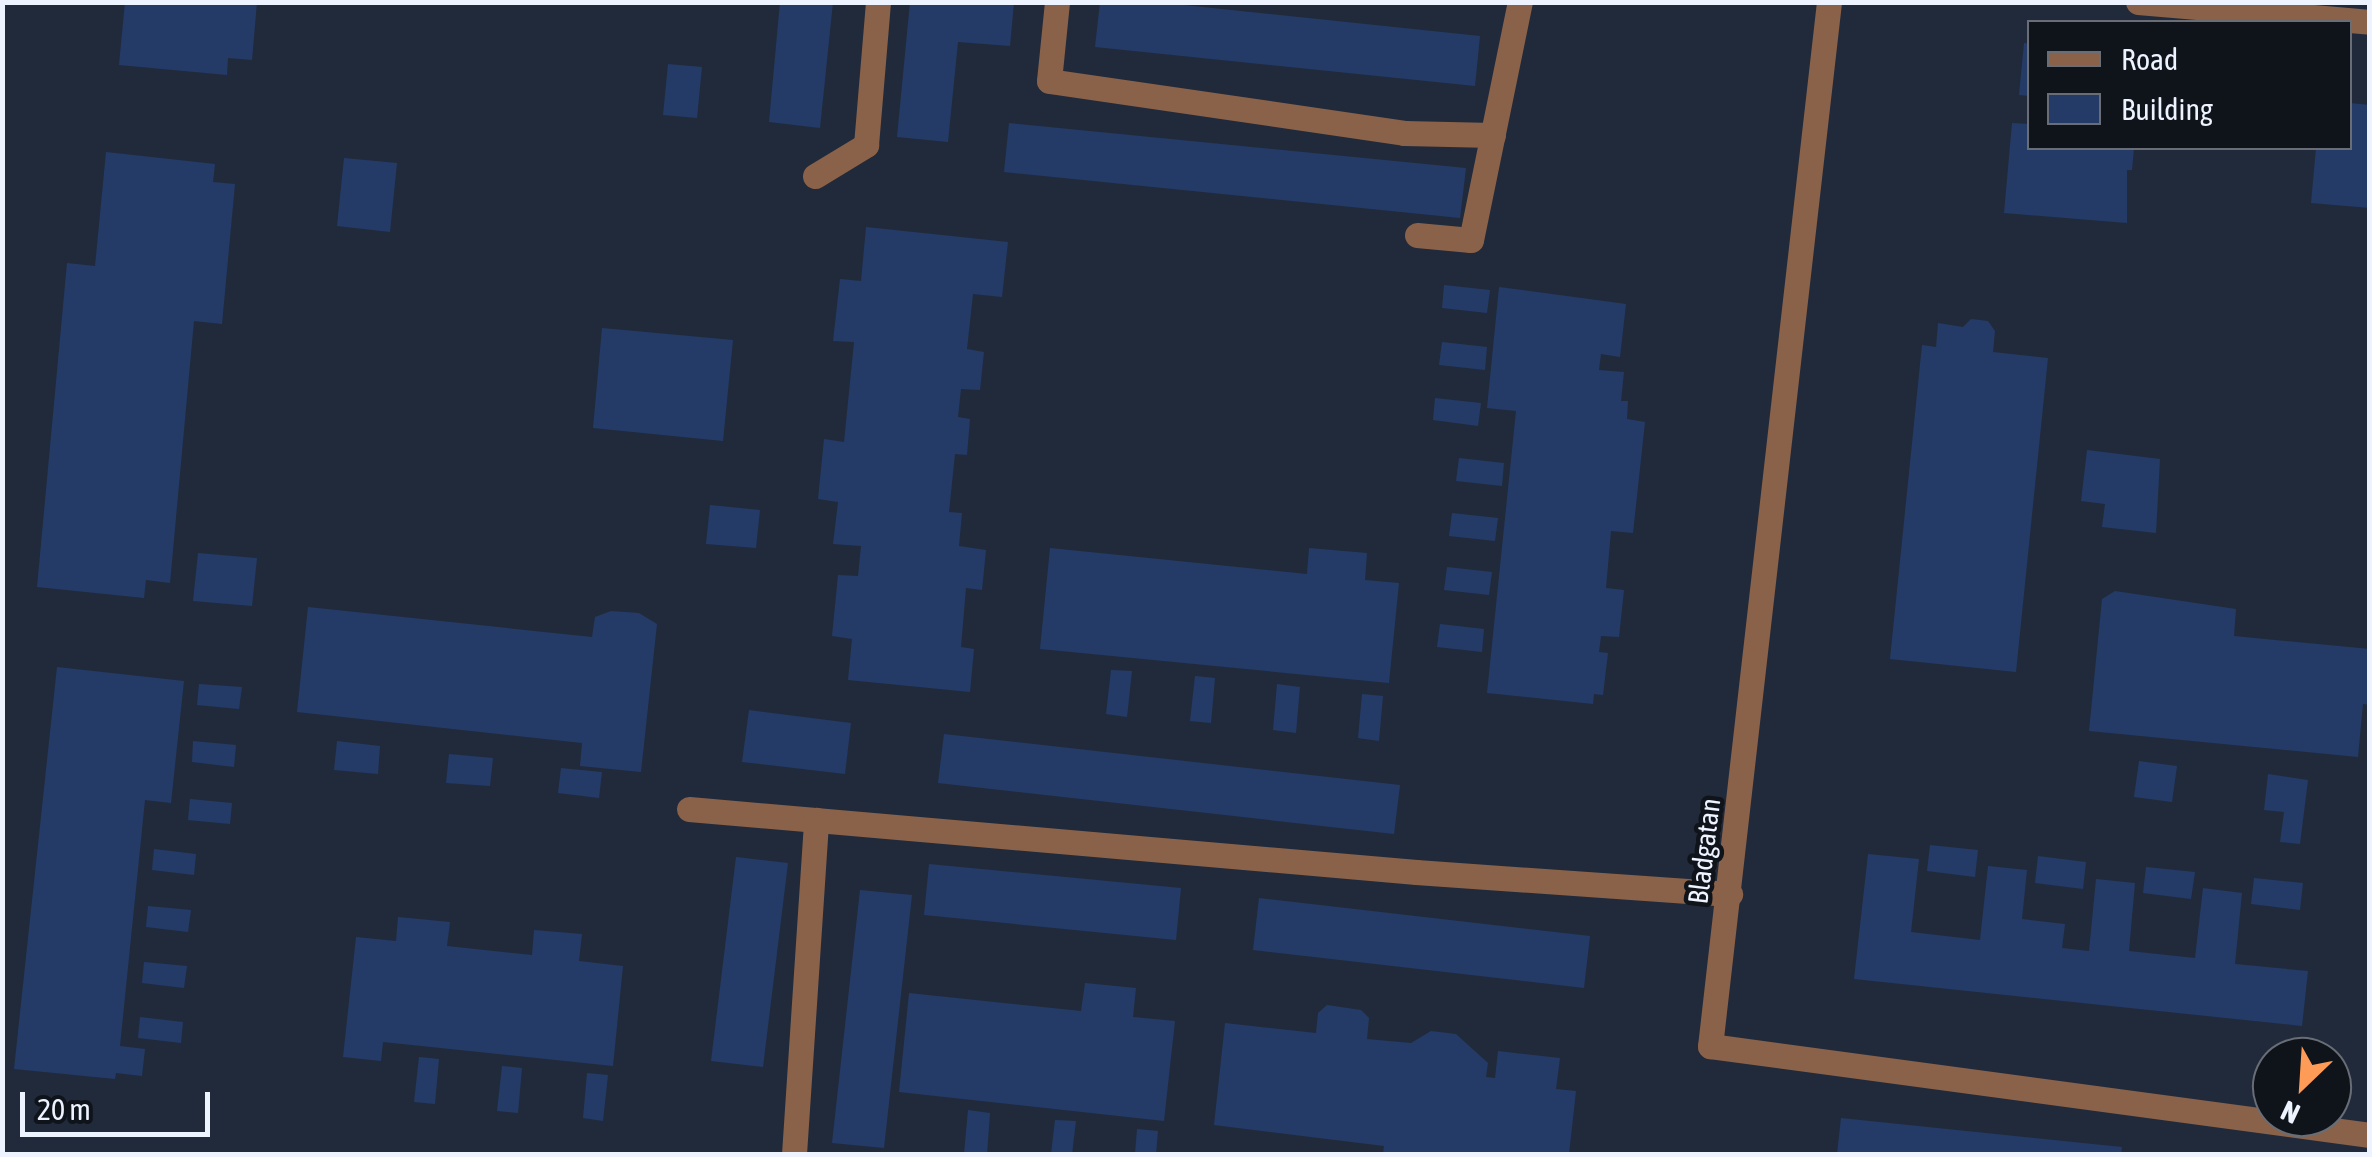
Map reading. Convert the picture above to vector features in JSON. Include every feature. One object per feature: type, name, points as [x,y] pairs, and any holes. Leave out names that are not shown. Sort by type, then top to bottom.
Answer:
[{"type":"street","points":[[815,176],[866,146],[878,2]]},
{"type":"street","points":[[1057,2],[1049,81],[1404,133],[1493,134]]},
{"type":"street","points":[[1416,235],[1471,240],[1520,2]]},
{"type":"street","name":"Bladgatan","points":[[1829,2],[1710,1046],[2370,1135]]},
{"type":"street","points":[[2138,2],[2347,20]]},
{"type":"street","points":[[689,809],[1730,894]]},
{"type":"street","points":[[794,1154],[816,820]]},
{"type":"building","points":[[125,2],[257,2],[252,60],[228,58],[227,75],[119,65]]},
{"type":"building","points":[[780,2],[833,2],[820,128],[769,122]]},
{"type":"building","points":[[910,2],[1014,2],[1010,46],[958,42],[948,142],[897,137]]},
{"type":"building","points":[[1100,2],[1155,2],[1480,36],[1475,86],[1095,47]]},
{"type":"building","points":[[2024,43],[2027,96],[2019,95]]},
{"type":"building","points":[[668,64],[702,67],[697,118],[663,115]]},
{"type":"building","points":[[2352,103],[2370,105],[2370,208],[2311,203],[2316,150],[2352,150]]},
{"type":"building","points":[[1009,123],[1466,168],[1460,218],[1004,172]]},
{"type":"building","points":[[2012,123],[2027,124],[2027,150],[2134,150],[2132,170],[2127,170],[2127,223],[2004,213]]},
{"type":"building","points":[[106,152],[215,164],[213,182],[235,184],[222,324],[194,321],[170,583],[146,580],[144,598],[37,587],[67,263],[95,266]]},
{"type":"building","points":[[344,158],[397,163],[390,232],[337,226]]},
{"type":"building","points":[[866,227],[1008,242],[1002,297],[973,294],[967,349],[984,352],[980,390],[961,389],[958,417],[970,419],[967,455],[955,454],[949,512],[962,513],[959,546],[986,550],[982,590],[966,588],[961,647],[974,649],[970,692],[848,680],[852,639],[832,636],[838,575],[858,576],[861,546],[833,544],[838,502],[818,499],[824,439],[844,442],[854,342],[833,341],[840,279],[861,281]]},
{"type":"building","points":[[1444,285],[1490,290],[1487,313],[1442,308]]},
{"type":"building","points":[[1499,287],[1626,304],[1620,357],[1601,354],[1599,370],[1624,372],[1621,401],[1628,401],[1627,419],[1645,422],[1633,533],[1611,531],[1606,588],[1624,590],[1619,637],[1601,636],[1599,652],[1608,653],[1603,695],[1594,694],[1593,704],[1487,693],[1516,411],[1487,408]]},
{"type":"building","points":[[1971,319],[1988,321],[1995,331],[1993,352],[2048,358],[2016,672],[1890,659],[1922,345],[1936,347],[1938,323],[1963,327]]},
{"type":"building","points":[[602,328],[733,340],[723,441],[593,428]]},
{"type":"building","points":[[1442,342],[1487,347],[1485,370],[1439,365]]},
{"type":"building","points":[[1435,398],[1481,403],[1478,426],[1433,420]]},
{"type":"building","points":[[2087,450],[2160,459],[2156,533],[2102,527],[2105,504],[2081,501]]},
{"type":"building","points":[[1459,458],[1504,463],[1502,486],[1456,481]]},
{"type":"building","points":[[710,505],[760,510],[756,548],[706,544]]},
{"type":"building","points":[[1452,513],[1498,518],[1495,541],[1449,536]]},
{"type":"building","points":[[1050,548],[1307,574],[1309,548],[1367,553],[1365,580],[1399,583],[1389,683],[1040,649]]},
{"type":"building","points":[[198,553],[257,558],[252,606],[193,601]]},
{"type":"building","points":[[1447,567],[1492,572],[1489,595],[1444,590]]},
{"type":"building","points":[[2115,591],[2236,609],[2234,636],[2370,649],[2370,705],[2363,704],[2358,757],[2089,731],[2102,599]]},
{"type":"building","points":[[308,607],[592,637],[595,617],[611,611],[639,613],[657,624],[641,772],[580,766],[582,743],[297,712]]},
{"type":"building","points":[[1440,624],[1484,629],[1482,652],[1437,647]]},
{"type":"building","points":[[57,667],[184,681],[171,803],[145,800],[120,1046],[145,1049],[142,1076],[116,1073],[115,1079],[14,1069]]},
{"type":"building","points":[[1111,670],[1132,671],[1127,717],[1106,714]]},
{"type":"building","points":[[1195,676],[1215,678],[1211,723],[1190,721]]},
{"type":"building","points":[[199,684],[242,687],[239,709],[197,705]]},
{"type":"building","points":[[1277,684],[1300,687],[1296,733],[1273,730]]},
{"type":"building","points":[[1362,694],[1383,696],[1379,741],[1358,738]]},
{"type":"building","points":[[749,710],[851,723],[845,774],[742,762]]},
{"type":"building","points":[[944,734],[1400,785],[1394,834],[938,783]]},
{"type":"building","points":[[193,741],[236,745],[234,767],[192,762]]},
{"type":"building","points":[[337,741],[380,746],[378,774],[334,770]]},
{"type":"building","points":[[449,754],[493,758],[490,786],[446,783]]},
{"type":"building","points":[[2139,761],[2177,766],[2172,802],[2134,797]]},
{"type":"building","points":[[561,768],[602,772],[599,798],[558,793]]},
{"type":"building","points":[[2268,774],[2308,780],[2300,844],[2280,842],[2284,812],[2264,810]]},
{"type":"building","points":[[190,799],[232,803],[230,824],[188,820]]},
{"type":"building","points":[[1930,845],[1978,850],[1975,877],[1927,871]]},
{"type":"building","points":[[154,849],[196,854],[194,875],[152,870]]},
{"type":"building","points":[[1868,854],[1919,859],[1911,932],[1980,940],[1988,866],[2027,870],[2022,919],[2065,924],[2062,948],[2089,951],[2096,879],[2135,883],[2129,951],[2195,958],[2203,888],[2242,893],[2235,964],[2308,971],[2302,1026],[1854,979]]},
{"type":"building","points":[[2038,856],[2086,862],[2083,889],[2035,883]]},
{"type":"building","points":[[736,857],[788,863],[763,1067],[711,1061]]},
{"type":"building","points":[[929,864],[1181,888],[1176,940],[924,915]]},
{"type":"building","points":[[2146,867],[2195,872],[2191,899],[2143,893]]},
{"type":"building","points":[[2254,878],[2303,883],[2300,910],[2251,904]]},
{"type":"building","points":[[860,890],[912,895],[884,1148],[832,1143]]},
{"type":"building","points":[[1259,898],[1590,936],[1584,988],[1253,950]]},
{"type":"building","points":[[148,906],[191,910],[188,932],[146,927]]},
{"type":"building","points":[[398,917],[450,922],[447,946],[532,955],[534,930],[582,934],[579,961],[623,966],[613,1066],[383,1042],[381,1061],[343,1057],[356,937],[396,941]]},
{"type":"building","points":[[144,962],[187,966],[184,988],[142,983]]},
{"type":"building","points":[[1085,983],[1136,988],[1133,1017],[1175,1021],[1164,1121],[899,1092],[909,993],[1081,1011]]},
{"type":"building","points":[[1327,1005],[1361,1010],[1369,1018],[1367,1039],[1411,1043],[1431,1031],[1456,1034],[1488,1063],[1486,1077],[1495,1078],[1498,1051],[1560,1058],[1556,1089],[1576,1091],[1569,1154],[1383,1154],[1384,1146],[1214,1125],[1225,1023],[1316,1033],[1318,1013]]},
{"type":"building","points":[[140,1017],[183,1022],[181,1043],[138,1038]]},
{"type":"building","points":[[419,1057],[439,1059],[435,1104],[414,1102]]},
{"type":"building","points":[[502,1066],[522,1068],[518,1113],[497,1111]]},
{"type":"building","points":[[587,1073],[608,1075],[603,1121],[583,1118]]},
{"type":"building","points":[[968,1110],[990,1113],[987,1154],[964,1154]]},
{"type":"building","points":[[1841,1118],[2122,1147],[2121,1154],[1837,1154]]},
{"type":"building","points":[[1055,1120],[1076,1121],[1072,1154],[1051,1154]]},
{"type":"building","points":[[1137,1129],[1158,1131],[1156,1154],[1135,1154]]}]
